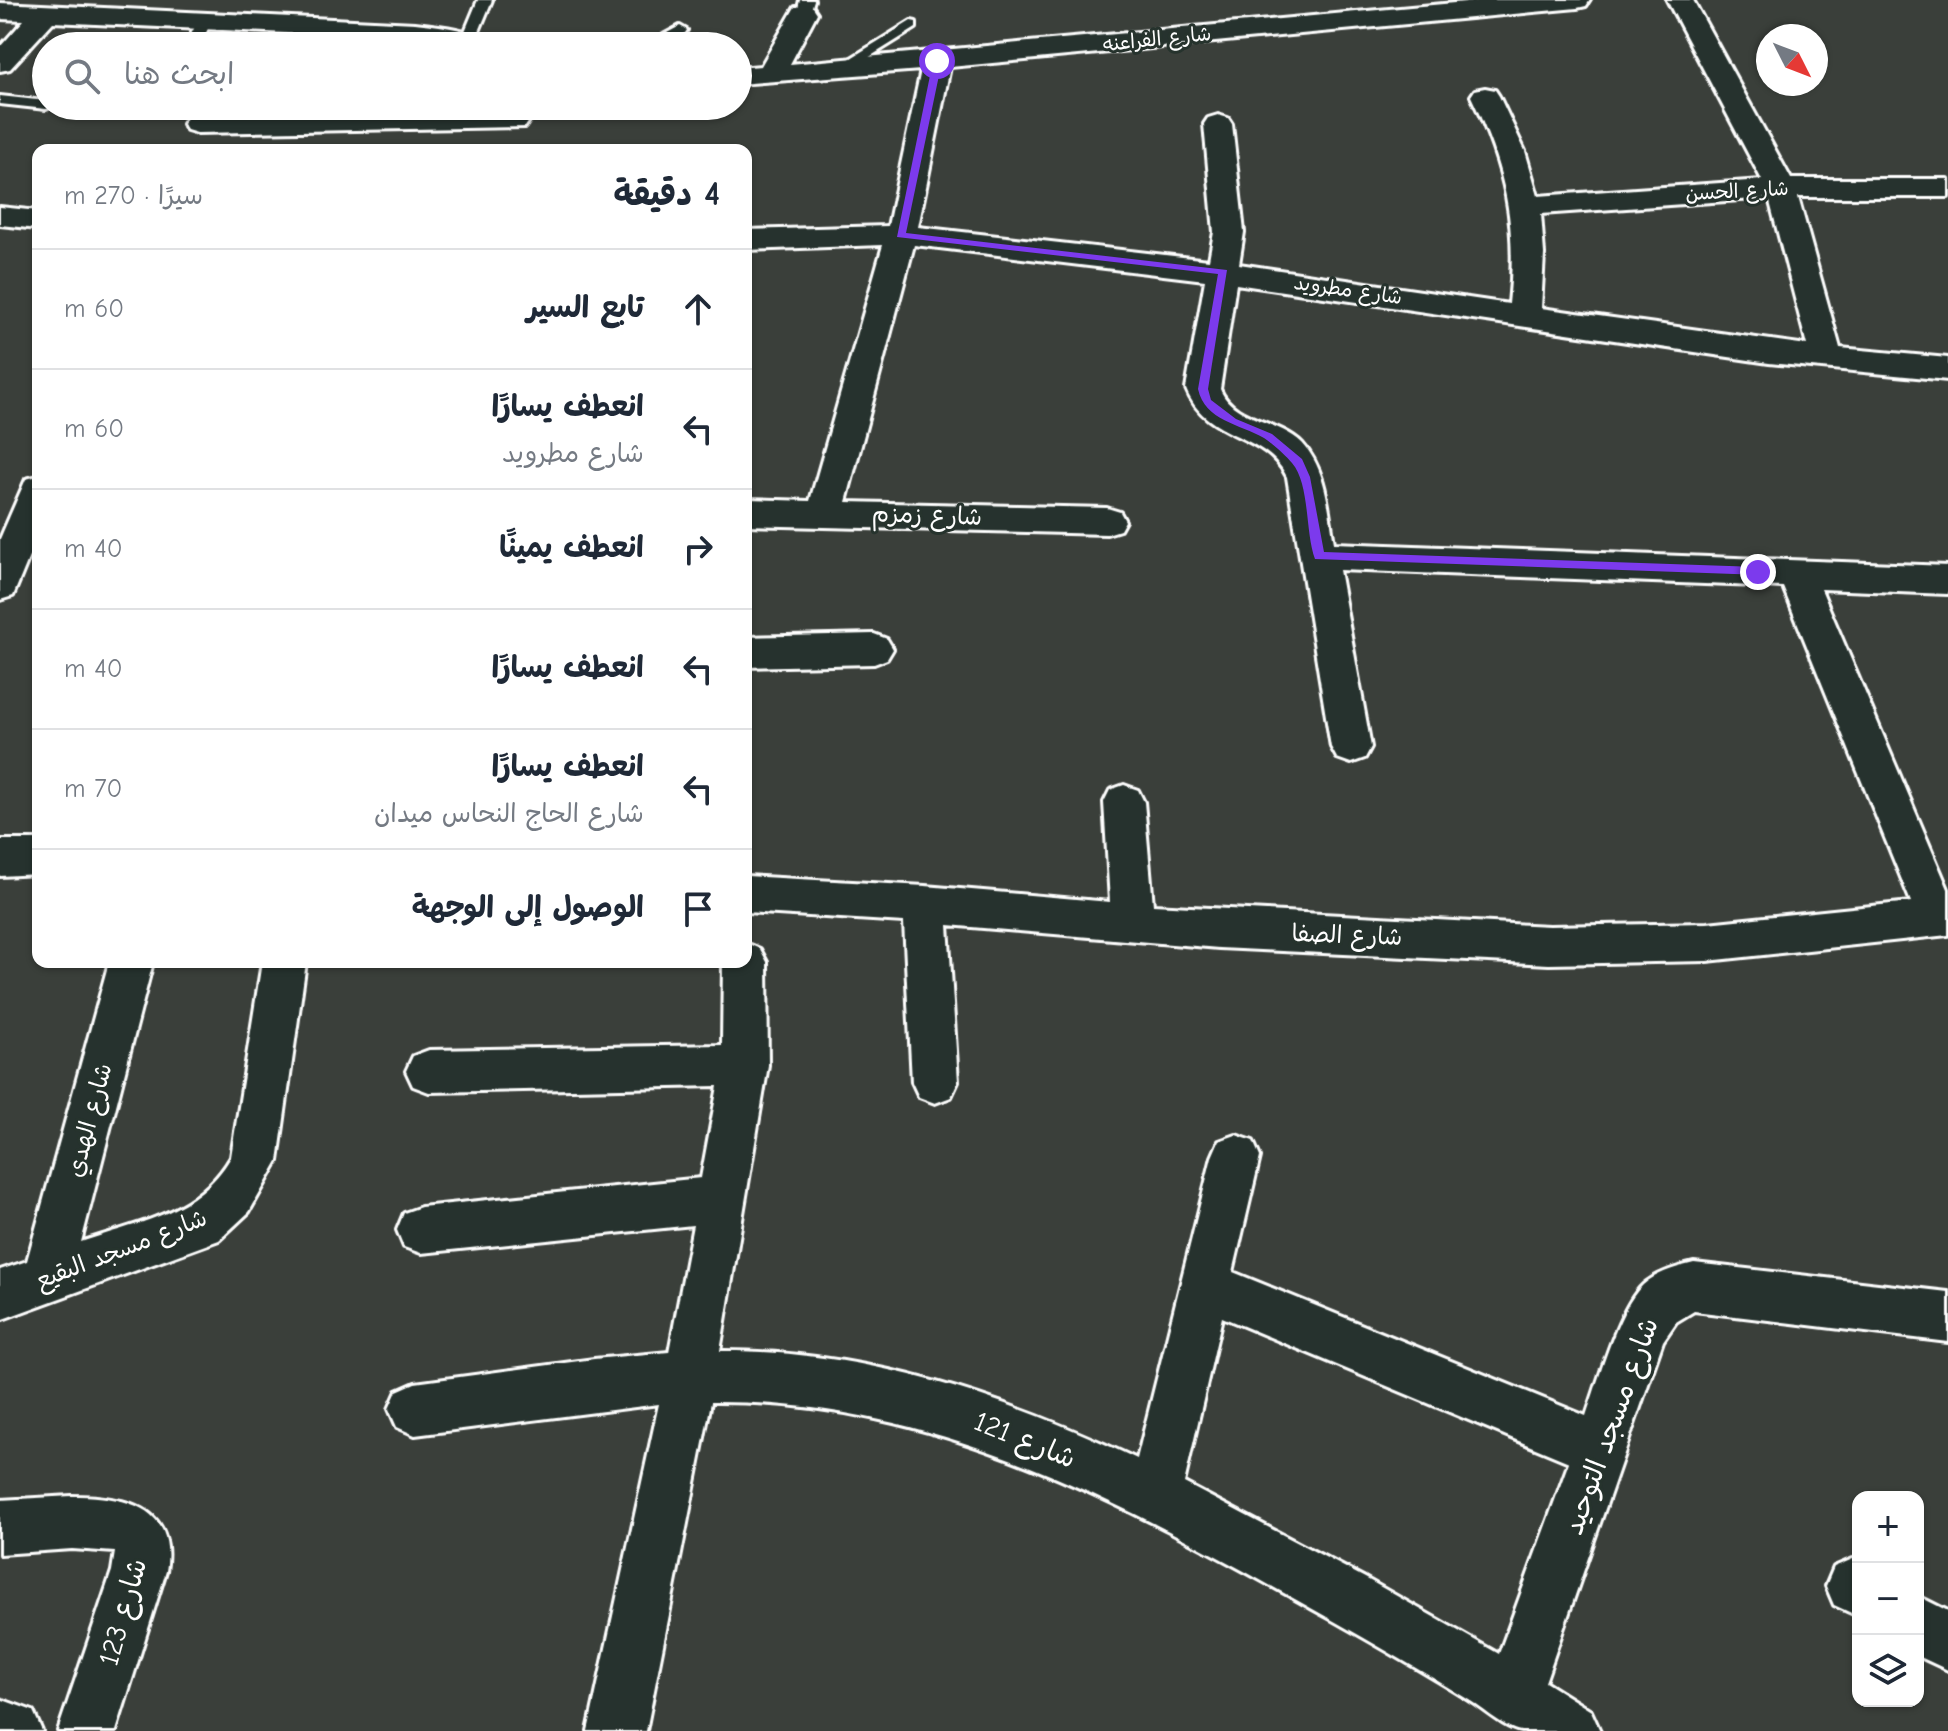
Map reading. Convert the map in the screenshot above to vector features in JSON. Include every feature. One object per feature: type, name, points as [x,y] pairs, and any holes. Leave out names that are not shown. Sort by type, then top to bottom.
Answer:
[{"type":"street","points":[[7,0],[0,10],[45,14],[205,21],[268,12],[350,32]]},
{"type":"street","name":"شارع الفراعنه","points":[[752,75],[937,61],[1243,29],[1577,0]]},
{"type":"street","points":[[1680,0],[1781,188],[1827,359]]},
{"type":"street","points":[[771,73],[805,6]]},
{"type":"street","points":[[0,63],[45,14]]},
{"type":"street","points":[[825,512],[901,235],[937,61]]},
{"type":"street","points":[[1485,96],[1506,136],[1521,177],[1530,267],[1524,315]]},
{"type":"street","points":[[197,124],[254,120]]},
{"type":"street","points":[[509,144],[515,120]]},
{"type":"street","points":[[1218,124],[1229,232],[1203,389],[1206,401],[1232,421],[1268,436],[1298,462],[1305,477],[1351,747]]},
{"type":"street","name":"شارع الحسن","points":[[1526,206],[1781,188],[1948,188]]},
{"type":"street","points":[[0,216],[32,219]]},
{"type":"street","name":"شارع مطرويد","points":[[752,240],[901,235],[1224,272],[1827,359],[1948,369]]},
{"type":"street","points":[[0,586],[26,506]]},
{"type":"street","name":"شارع زمزم","points":[[752,512],[1107,521]]},
{"type":"street","points":[[1319,556],[1948,580]]},
{"type":"street","points":[[1796,573],[1944,918]]},
{"type":"street","points":[[752,652],[874,649]]},
{"type":"street","points":[[1124,802],[1133,922]]},
{"type":"street","points":[[0,858],[32,857]]},
{"type":"street","name":"شارع الصفا","points":[[752,894],[925,904],[1219,929],[1629,946],[1707,942],[1944,918]]},
{"type":"street","points":[[925,904],[935,1082]]},
{"type":"street","name":"شارع الهدي","points":[[47,1278],[129,968]]},
{"type":"street","name":"شارع مسجد البقيع","points":[[0,1295],[202,1223],[226,1206],[243,1185],[254,1161],[283,968]]},
{"type":"street","points":[[617,1731],[690,1377],[745,1065],[745,968]]},
{"type":"street","points":[[429,1071],[745,1065]]},
{"type":"street","points":[[1154,1496],[1236,1157]]},
{"type":"street","points":[[421,1230],[721,1199]]},
{"type":"street","points":[[1205,1285],[1601,1449]]},
{"type":"street","name":"شارع مسجد التوحيد","points":[[1513,1694],[1648,1318],[1658,1302],[1675,1292],[1694,1287],[1948,1317]]},
{"type":"street","name":"شارع 121","points":[[415,1409],[690,1377],[772,1378],[852,1388],[932,1406],[1010,1430],[1154,1496],[1321,1583],[1571,1731]]},
{"type":"street","name":"شارع 123","points":[[0,1527],[118,1523],[136,1535],[141,1545],[139,1571],[87,1731]]},
{"type":"street","points":[[1924,1628],[1948,1642]]},
{"type":"street","points":[[0,1728],[13,1731]]},
{"type":"lane","points":[[477,32],[485,0]]},
{"type":"lane","points":[[199,32],[205,21]]},
{"type":"lane","points":[[842,68],[911,25]]},
{"type":"lane","points":[[676,32],[680,30]]},
{"type":"lane","points":[[0,100],[32,103]]},
{"type":"route","points":[[937,61],[901,235],[1224,272],[1203,389],[1206,401],[1232,421],[1268,436],[1298,462],[1305,477],[1319,556],[1758,572]]}]
